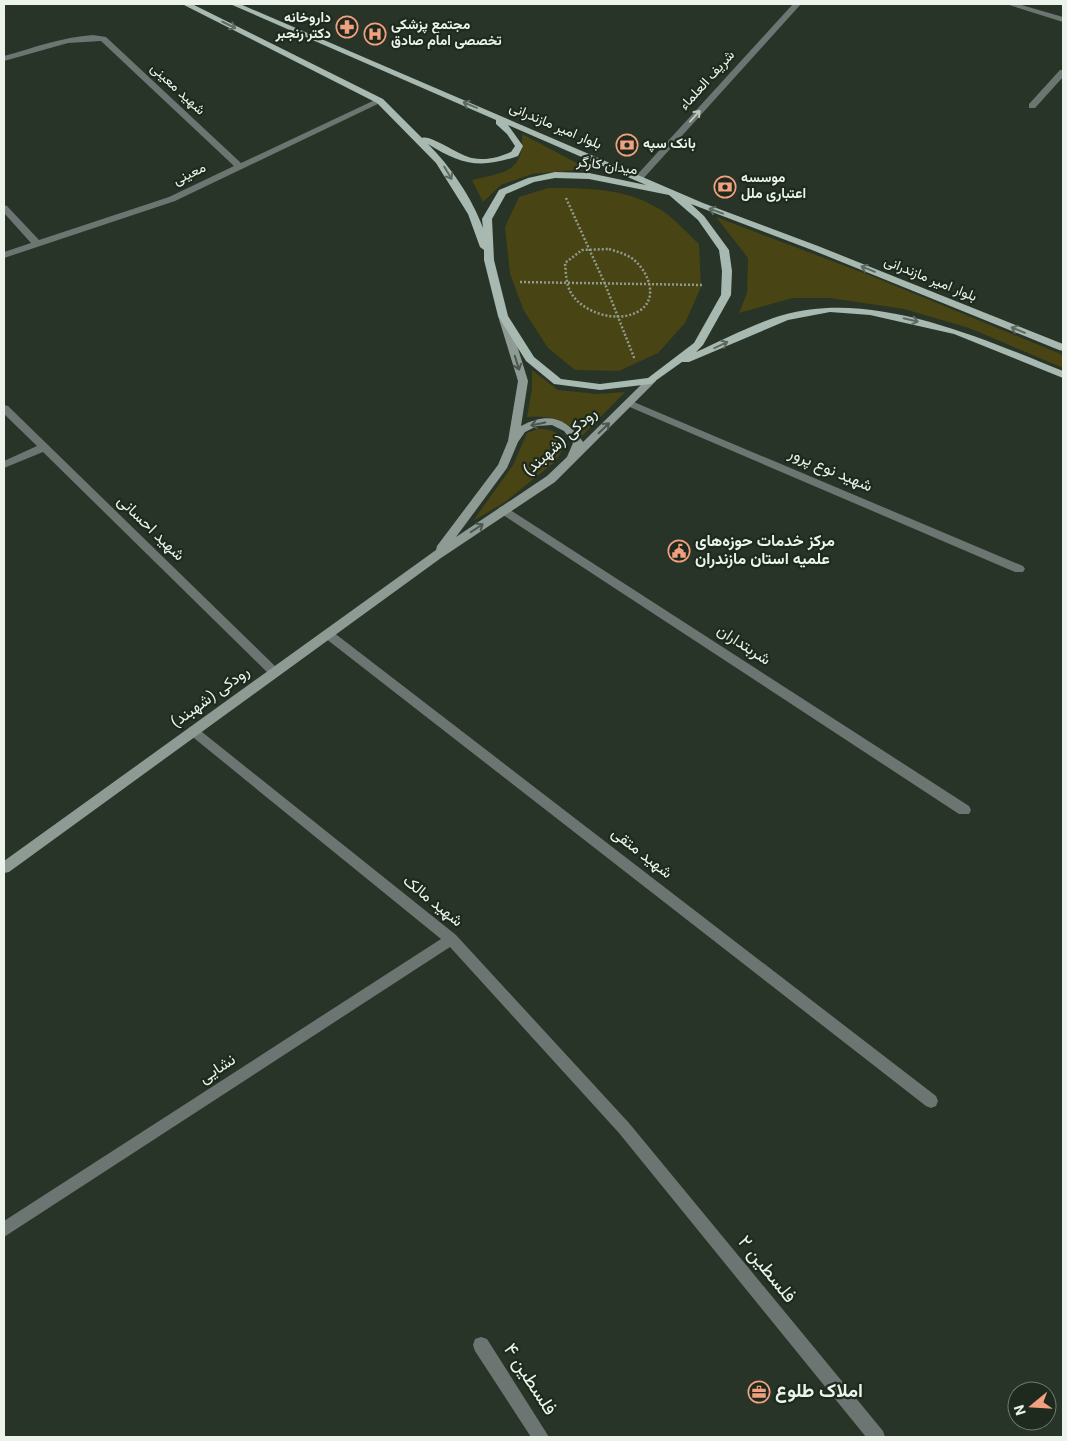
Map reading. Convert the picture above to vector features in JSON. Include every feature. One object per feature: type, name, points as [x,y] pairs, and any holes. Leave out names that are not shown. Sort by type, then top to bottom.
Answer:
[{"type":"main road","points":[[186,4],[380,101],[410,128],[440,161],[473,214],[489,260]]},
{"type":"main road","name":"بلوار امیر مازندرانی","points":[[234,4],[672,193],[815,248],[1063,348]]},
{"type":"main road","points":[[410,128],[454,156],[473,163],[487,163],[516,154],[519,146],[510,132],[490,114]]},
{"type":"main road","name":"میدان کارگر","points":[[555,175],[589,176],[672,193],[701,218],[724,250],[728,271],[726,295],[698,345],[676,363],[647,382],[600,387],[558,382],[530,359],[503,316],[489,260],[487,219],[502,192],[532,180],[555,175]]},
{"type":"main road","points":[[676,363],[706,352],[785,317],[830,309],[870,312],[957,332],[1063,375]]},
{"type":"main road","name":"رودکی (شهبند)","points":[[436,555],[503,466],[513,441],[523,381],[503,316]]},
{"type":"main road","name":"رودکی (شهبند)","points":[[4,868],[274,672],[329,635],[436,555],[551,479],[629,403],[647,382]]},
{"type":"main road","points":[[513,441],[521,430],[535,423],[554,422],[568,429],[578,443],[572,459]]},
{"type":"street","name":"شریف العلماء","points":[[639,178],[797,4]]},
{"type":"street","points":[[1010,4],[1063,20]]},
{"type":"street","name":"شهید معینی","points":[[4,59],[92,36],[103,39],[240,167]]},
{"type":"street","points":[[1032,106],[1063,72]]},
{"type":"street","name":"معینی","points":[[4,255],[172,199],[380,101]]},
{"type":"street","points":[[4,208],[37,244]]},
{"type":"street","name":"شهید نوع پرور","points":[[629,403],[1019,569]]},
{"type":"street","name":"شهید احسانی","points":[[4,408],[274,672]]},
{"type":"street","points":[[4,465],[44,448]]},
{"type":"street","name":"شربتداران","points":[[504,510],[964,810]]},
{"type":"street","name":"شهید متقی","points":[[329,635],[931,1101]]},
{"type":"street","name":"شهید مالک","points":[[193,731],[451,939],[624,1128]]},
{"type":"street","name":"نشایی","points":[[4,1230],[451,939]]},
{"type":"street","name":"فلسطین ۲","points":[[624,1128],[877,1437]]},
{"type":"street","name":"فلسطین ۴","points":[[481,1345],[540,1437]]},
{"type":"path","points":[[555,175],[591,250],[647,382]]},
{"type":"path","points":[[609,249],[628,256],[643,271],[651,284],[650,300],[639,311],[619,317],[593,313],[572,296],[567,283],[565,263],[582,250],[609,249]]},
{"type":"path","points":[[495,282],[727,286]]},
{"type":"shaded area","points":[[522,134],[588,169],[532,174],[501,185],[483,202],[472,180],[510,169],[520,157]]},
{"type":"shaded area","points":[[548,188],[592,189],[634,197],[661,210],[699,244],[701,287],[685,323],[658,353],[619,371],[575,370],[548,348],[524,311],[510,274],[505,227],[519,197]]},
{"type":"shaded area","points":[[716,217],[869,275],[1063,355],[1063,368],[969,328],[904,309],[830,298],[793,298],[739,313],[747,293],[748,258]]},
{"type":"shaded area","points":[[532,370],[558,390],[597,394],[625,392],[582,436],[557,419],[527,417],[532,389]]},
{"type":"shaded area","points":[[538,429],[554,432],[566,443],[556,461],[505,502],[473,521],[513,465],[527,433]]},
{"type":"place","name":"داروخانه دکتر رنجبر","points":[[347,27]]},
{"type":"place","name":"مجتمع پزشکی تخصصی امام صادق","points":[[375,34]]},
{"type":"place","name":"بانک سپه","points":[[627,145]]},
{"type":"place","name":"موسسه اعتباری ملل","points":[[725,187]]},
{"type":"place","name":"مرکز خدمات حوزه‌های علمیه استان مازندران","points":[[679,551]]},
{"type":"place","name":"املاک طلوع","points":[[759,1392]]}]
